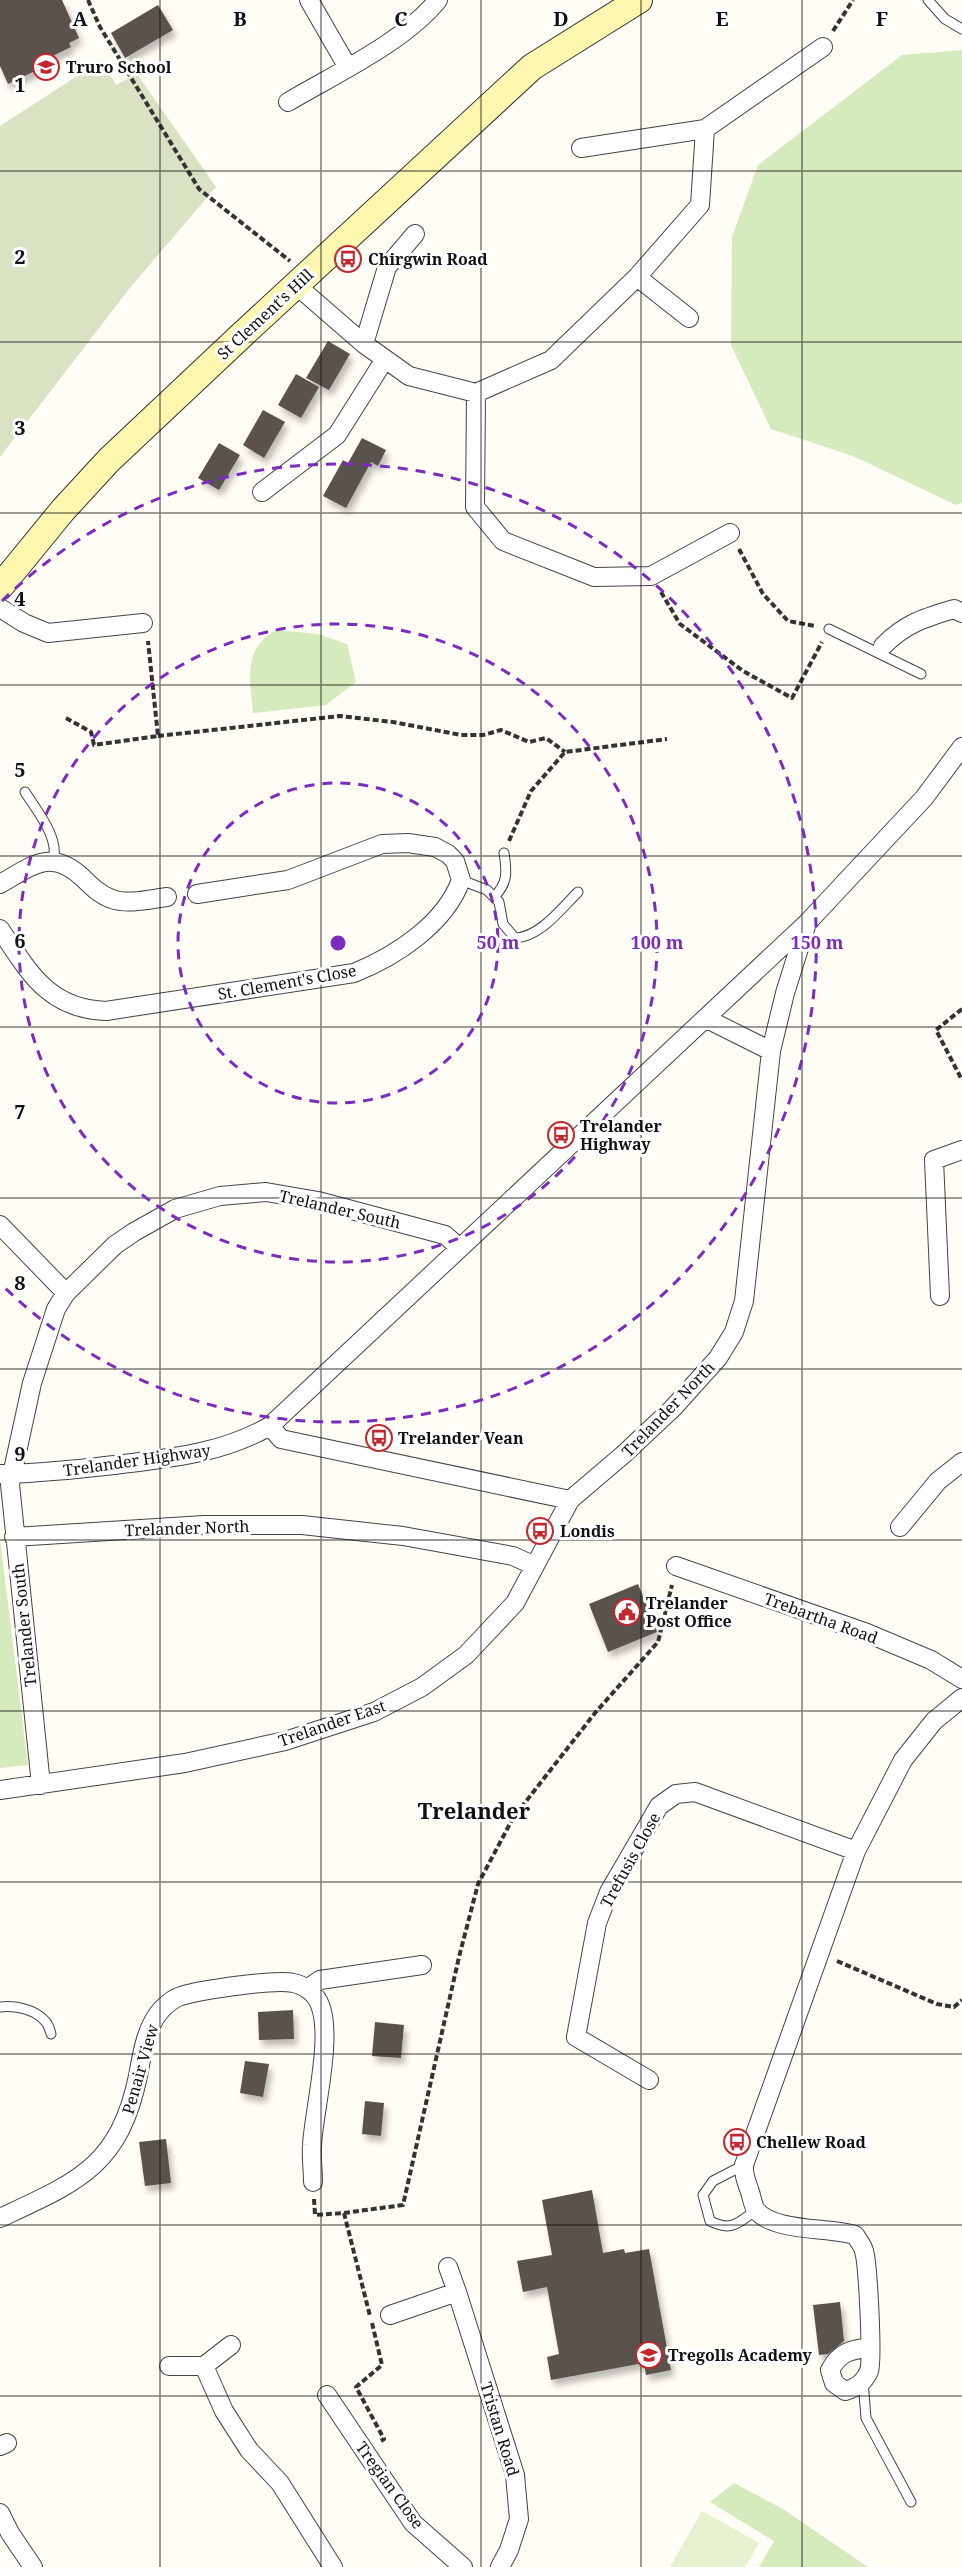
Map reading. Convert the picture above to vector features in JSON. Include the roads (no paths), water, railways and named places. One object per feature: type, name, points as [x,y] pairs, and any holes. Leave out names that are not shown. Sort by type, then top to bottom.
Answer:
[{"type":"street","points":[[309,0],[347,66]]},
{"type":"street","points":[[288,102],[405,31],[421,19],[438,0]]},
{"type":"street","name":"St Clement's Hill","points":[[0,587],[63,510],[109,460],[532,67],[639,0]]},
{"type":"street","points":[[581,148],[705,129],[823,47]]},
{"type":"street","points":[[302,280],[364,344],[409,376],[476,393],[551,360],[637,277],[700,205],[705,129]]},
{"type":"street","points":[[364,344],[387,267],[415,234]]},
{"type":"street","points":[[637,277],[689,318]]},
{"type":"street","points":[[262,492],[337,435],[385,359]]},
{"type":"street","points":[[476,393],[475,507],[503,541],[594,577],[651,576],[730,533]]},
{"type":"street","points":[[0,608],[24,623],[48,633],[143,623]]},
{"type":"street","points":[[881,650],[900,630],[918,620],[954,609],[962,613]]},
{"type":"street","name":"Trelander Highway","points":[[6,1474],[191,1456],[234,1444],[270,1425],[707,1019],[807,923],[924,798],[962,747]]},
{"type":"street","points":[[197,894],[288,880],[382,844],[400,843],[428,845],[442,850],[455,861],[461,880]]},
{"type":"street","points":[[0,884],[35,864],[52,861],[70,867],[100,893],[115,900],[167,897]]},
{"type":"street","name":"St. Clement's Close","points":[[0,929],[29,972],[50,994],[76,1007],[106,1011],[354,973],[390,956],[423,931],[451,900],[461,880]]},
{"type":"street","name":"Trelander North","points":[[570,1500],[673,1408],[718,1358],[734,1332],[744,1301],[771,1051],[785,993],[807,923]]},
{"type":"street","points":[[707,1019],[771,1051]]},
{"type":"street","points":[[940,1296],[934,1160],[962,1150]]},
{"type":"street","name":"Trelander South","points":[[41,1785],[10,1484],[6,1474],[56,1309],[66,1293],[115,1245],[154,1220],[197,1202],[243,1193],[266,1192],[318,1202],[445,1235],[460,1248]]},
{"type":"street","points":[[0,1226],[66,1293]]},
{"type":"street","points":[[270,1425],[281,1439],[570,1500]]},
{"type":"street","points":[[900,1527],[938,1481],[962,1462]]},
{"type":"street","name":"Trelander East","points":[[0,1790],[184,1763],[285,1741],[374,1712],[422,1686],[466,1655],[515,1602],[570,1500]]},
{"type":"street","name":"Trelander North","points":[[14,1538],[204,1525],[302,1525],[403,1536],[513,1556],[535,1566]]},
{"type":"street","name":"Trebartha Road","points":[[676,1566],[867,1633],[931,1660],[962,1679]]},
{"type":"street","points":[[870,2347],[847,2351],[837,2358],[830,2370],[834,2383],[845,2391],[854,2389],[863,2381],[870,2369],[870,2347],[864,2252],[855,2235],[839,2230],[806,2228],[779,2223],[766,2218],[756,2210],[743,2173],[744,2165],[856,1851],[903,1760],[934,1721],[962,1698]]},
{"type":"street","name":"Trefusis Close","points":[[649,2080],[576,2037],[597,1923],[609,1892],[659,1806],[676,1794],[695,1792],[856,1851]]},
{"type":"street","points":[[313,2182],[311,2148],[324,2042],[320,2005],[307,1989],[320,1980],[422,1965]]},
{"type":"street","name":"Penair View","points":[[0,2218],[68,2186],[99,2160],[122,2127],[130,2108],[152,2023],[163,2007],[171,2001],[180,1996],[284,1982],[307,1989]]},
{"type":"street","name":"Tristan Road","points":[[448,2267],[515,2475],[519,2519],[509,2550],[500,2567]]},
{"type":"street","points":[[390,2315],[456,2292]]},
{"type":"street","points":[[169,2366],[204,2366],[231,2345]]},
{"type":"street","points":[[204,2366],[224,2411],[249,2450],[280,2483],[333,2567]]},
{"type":"street","name":"Tregian Close","points":[[327,2395],[413,2523],[464,2567]]},
{"type":"street","points":[[0,2513],[10,2534],[33,2567]]},
{"type":"lane","points":[[928,0],[945,19],[962,29]]},
{"type":"lane","points":[[829,629],[881,650],[921,674]]},
{"type":"lane","points":[[25,792],[52,839],[55,852],[52,861]]},
{"type":"lane","points":[[494,897],[504,887],[506,881],[504,853]]},
{"type":"lane","points":[[461,880],[487,890],[499,902],[503,924],[516,938],[526,938],[548,922],[578,892]]},
{"type":"lane","points":[[0,2007],[12,2006],[30,2012],[45,2021],[51,2034]]},
{"type":"lane","points":[[744,2165],[713,2181],[703,2195],[705,2208],[710,2221],[723,2228],[736,2225],[756,2210]]},
{"type":"lane","points":[[863,2381],[866,2418],[911,2502]]},
{"type":"place","name":"Truro School","points":[[46,67]]},
{"type":"place","name":"Chirgwin Road","points":[[348,259]]},
{"type":"place","name":"Trelander Highway","points":[[561,1135]]},
{"type":"place","name":"Trelander Vean","points":[[379,1438]]},
{"type":"place","name":"Londis","points":[[540,1531]]},
{"type":"place","name":"Trelander Post Office","points":[[627,1612]]},
{"type":"place","name":"Chellew Road","points":[[737,2142]]},
{"type":"place","name":"Tregolls Academy","points":[[649,2355]]},
{"type":"district","name":"Trelander","points":[[474,1810]]}]
